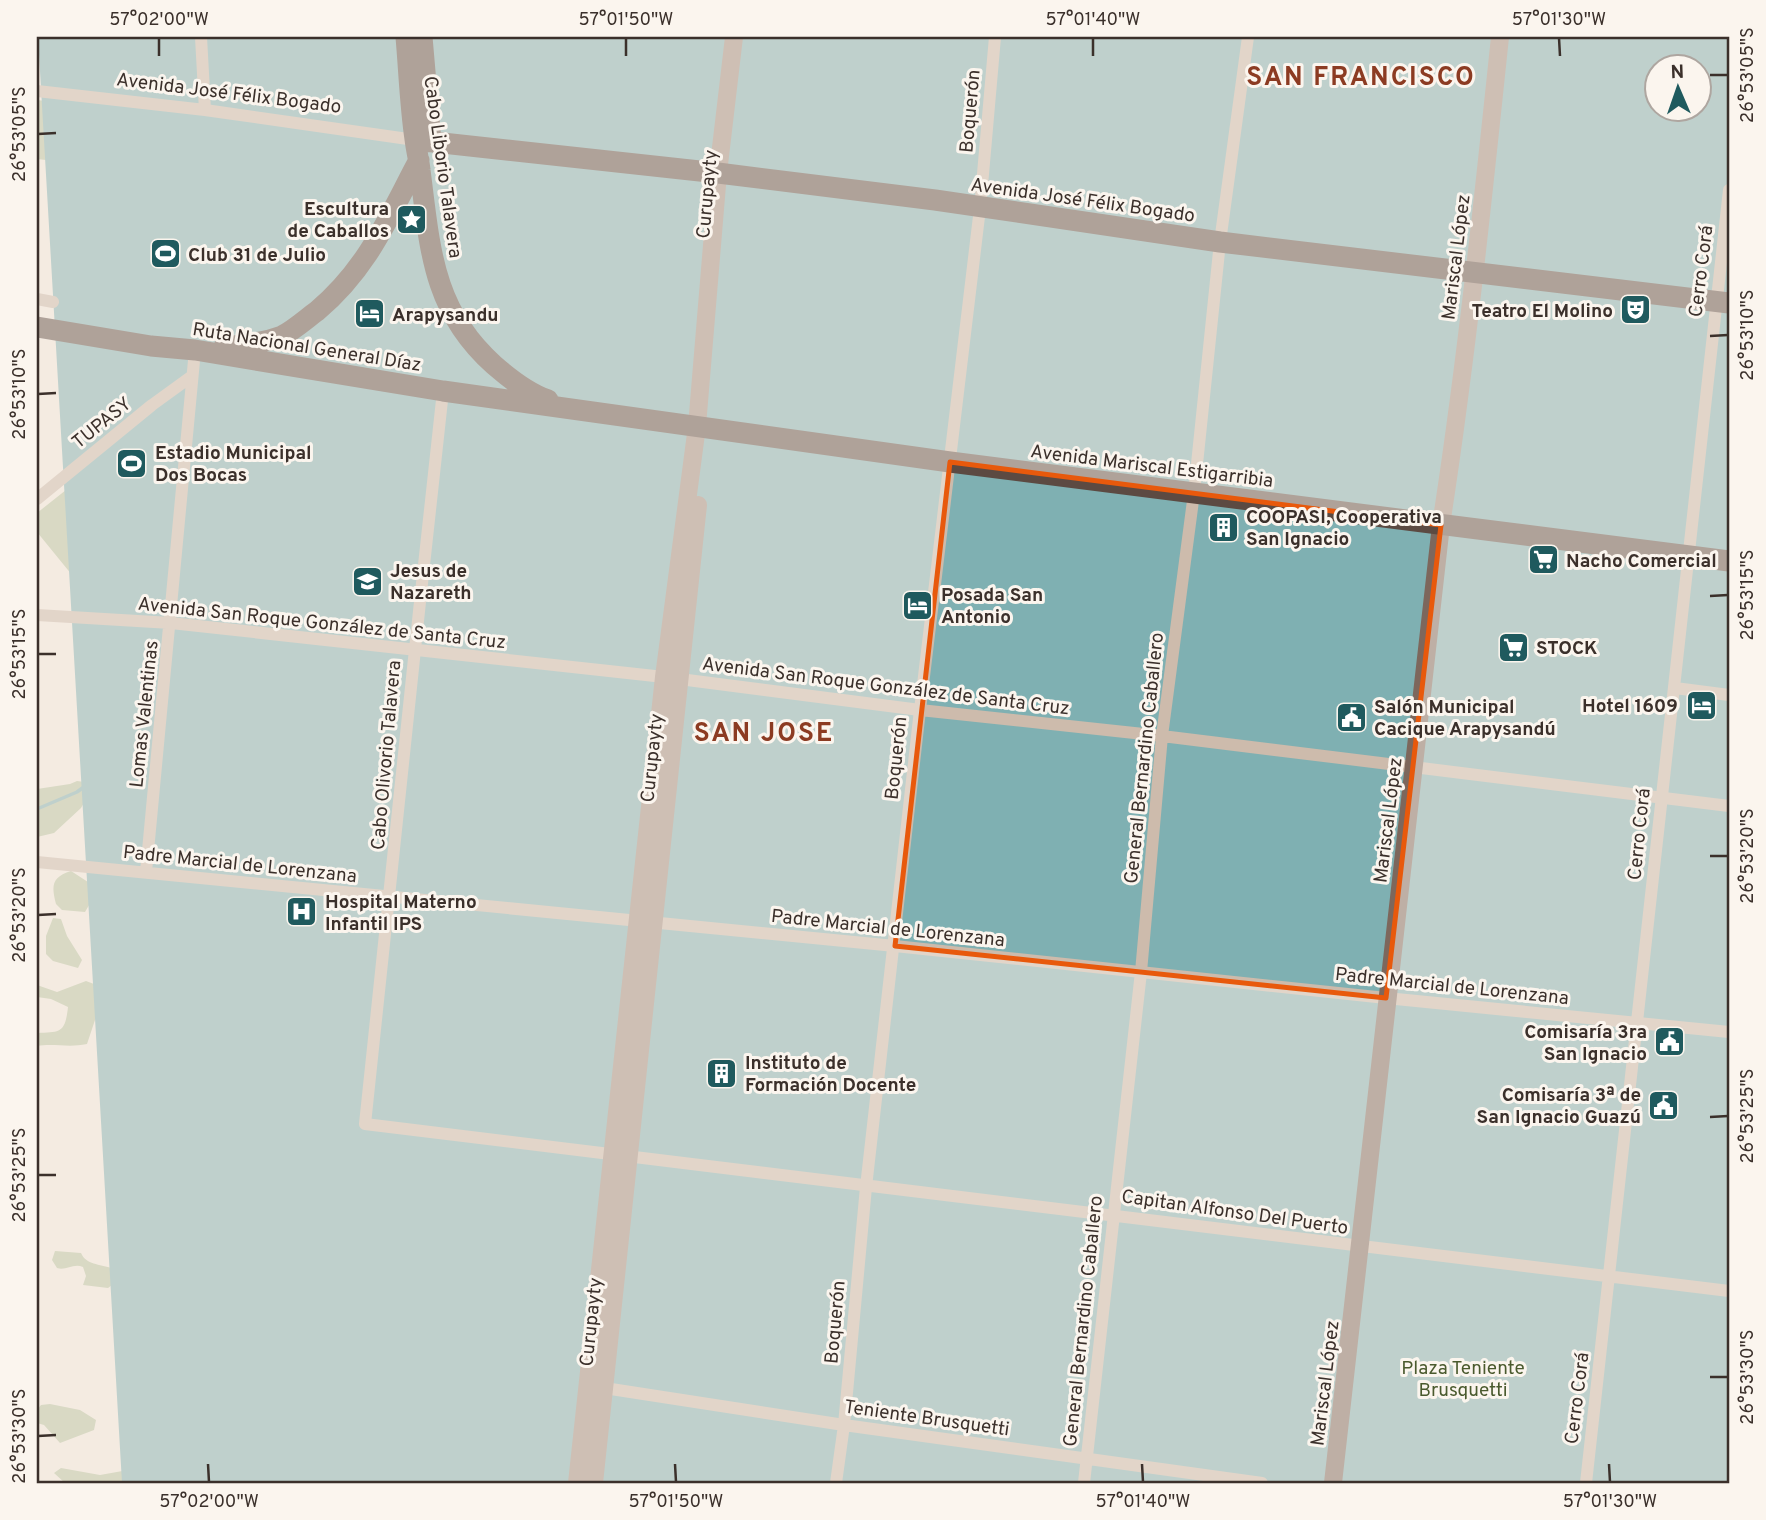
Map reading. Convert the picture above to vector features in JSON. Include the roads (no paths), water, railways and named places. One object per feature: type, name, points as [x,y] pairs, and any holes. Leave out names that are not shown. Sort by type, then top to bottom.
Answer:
[{"type":"highway","name":"Cabo Liborio Talavera","points":[[406,37],[422,147],[434,267],[451,314],[474,345],[506,375],[544,399],[570,407]]},
{"type":"highway","name":"Cabo Liborio Talavera","points":[[422,37],[422,147]]},
{"type":"highway","name":"Avenida José Félix Bogado","points":[[422,147],[723,174],[945,202],[1220,242],[1722,302]]},
{"type":"highway","points":[[195,350],[251,345],[283,335],[324,305],[352,278],[373,247],[422,147]]},
{"type":"highway","name":"Ruta Nacional General Díaz","points":[[37,327],[443,391],[570,407]]},
{"type":"highway","name":"Avenida Mariscal Estigarribia","points":[[570,407],[950,462],[1729,561]]},
{"type":"main road","name":"Mariscal López","points":[[1333,1483],[1441,525]]},
{"type":"street","points":[[201,37],[205,110]]},
{"type":"street","name":"Curupayty","points":[[594,1483],[596,1387],[672,678],[702,427],[734,37]]},
{"type":"street","name":"Curupayty","points":[[723,174],[743,37]]},
{"type":"street","name":"Boquerón","points":[[835,1483],[844,1425],[866,1187],[920,710],[980,208],[995,37]]},
{"type":"street","name":"General Bernardino Caballero","points":[[1084,1483],[1140,972],[1162,736],[1194,493],[1220,242],[1248,37]]},
{"type":"street","name":"Mariscal López","points":[[1441,525],[1476,273],[1500,37]]},
{"type":"street","name":"Avenida José Félix Bogado","points":[[37,91],[205,110],[422,147]]},
{"type":"street","name":"Cerro Corá","points":[[1586,1483],[1661,796],[1722,302],[1729,190]]},
{"type":"street","points":[[37,299],[53,302]]},
{"type":"street","name":"Lomas Valentinas","points":[[146,872],[195,350]]},
{"type":"street","name":"TUPASY","points":[[37,499],[152,405],[192,376]]},
{"type":"street","name":"Cabo Olivorio Talavera","points":[[365,1124],[391,898],[413,651],[443,391]]},
{"type":"street","name":"Avenida San Roque González de Santa Cruz","points":[[37,615],[171,623],[672,678],[1729,806]]},
{"type":"street","points":[[1675,688],[1729,695]]},
{"type":"street","name":"Padre Marcial de Lorenzana","points":[[39,862],[1729,1032]]},
{"type":"street","name":"Capitan Alfonso Del Puerto","points":[[365,1124],[866,1187],[1113,1214],[1729,1292]]},
{"type":"street","points":[[577,1483],[596,1387]]},
{"type":"street","name":"Teniente Brusquetti","points":[[596,1387],[844,1425],[1262,1483]]},
{"type":"water","points":[[38,37],[1729,37],[1729,1483],[122,1483]]},
{"type":"waterway","points":[[37,809],[85,786]]},
{"type":"place","name":"Escultura de Caballos","points":[[412,219]]},
{"type":"place","name":"Club 31 de Julio","points":[[165,254]]},
{"type":"place","name":"Teatro El Molino","points":[[1636,310]]},
{"type":"place","name":"Arapysandu","points":[[369,314]]},
{"type":"place","name":"Estadio Municipal Dos Bocas","points":[[132,463]]},
{"type":"place","name":"COOPASI, Cooperativa San Ignacio","points":[[1223,527]]},
{"type":"place","name":"Nacho Comercial","points":[[1543,560]]},
{"type":"place","name":"Jesus de Nazareth","points":[[367,581]]},
{"type":"place","name":"Posada San Antonio","points":[[918,605]]},
{"type":"place","name":"STOCK","points":[[1513,647]]},
{"type":"place","name":"Hotel 1609","points":[[1701,705]]},
{"type":"place","name":"Salón Municipal Cacique Arapysandú","points":[[1351,717]]},
{"type":"place","name":"Hospital Materno Infantil IPS","points":[[302,912]]},
{"type":"place","name":"Comisaría 3ra San Ignacio","points":[[1670,1042]]},
{"type":"place","name":"Instituto de Formación Docente","points":[[722,1073]]},
{"type":"place","name":"Comisaría 3ª de San Ignacio Guazú","points":[[1664,1105]]},
{"type":"district","name":"SAN FRANCISCO","points":[[1361,76]]},
{"type":"district","name":"SAN JOSE","points":[[764,732]]},
{"type":"park label","name":"Plaza Teniente Brusquetti","points":[[1463,1378]]}]
